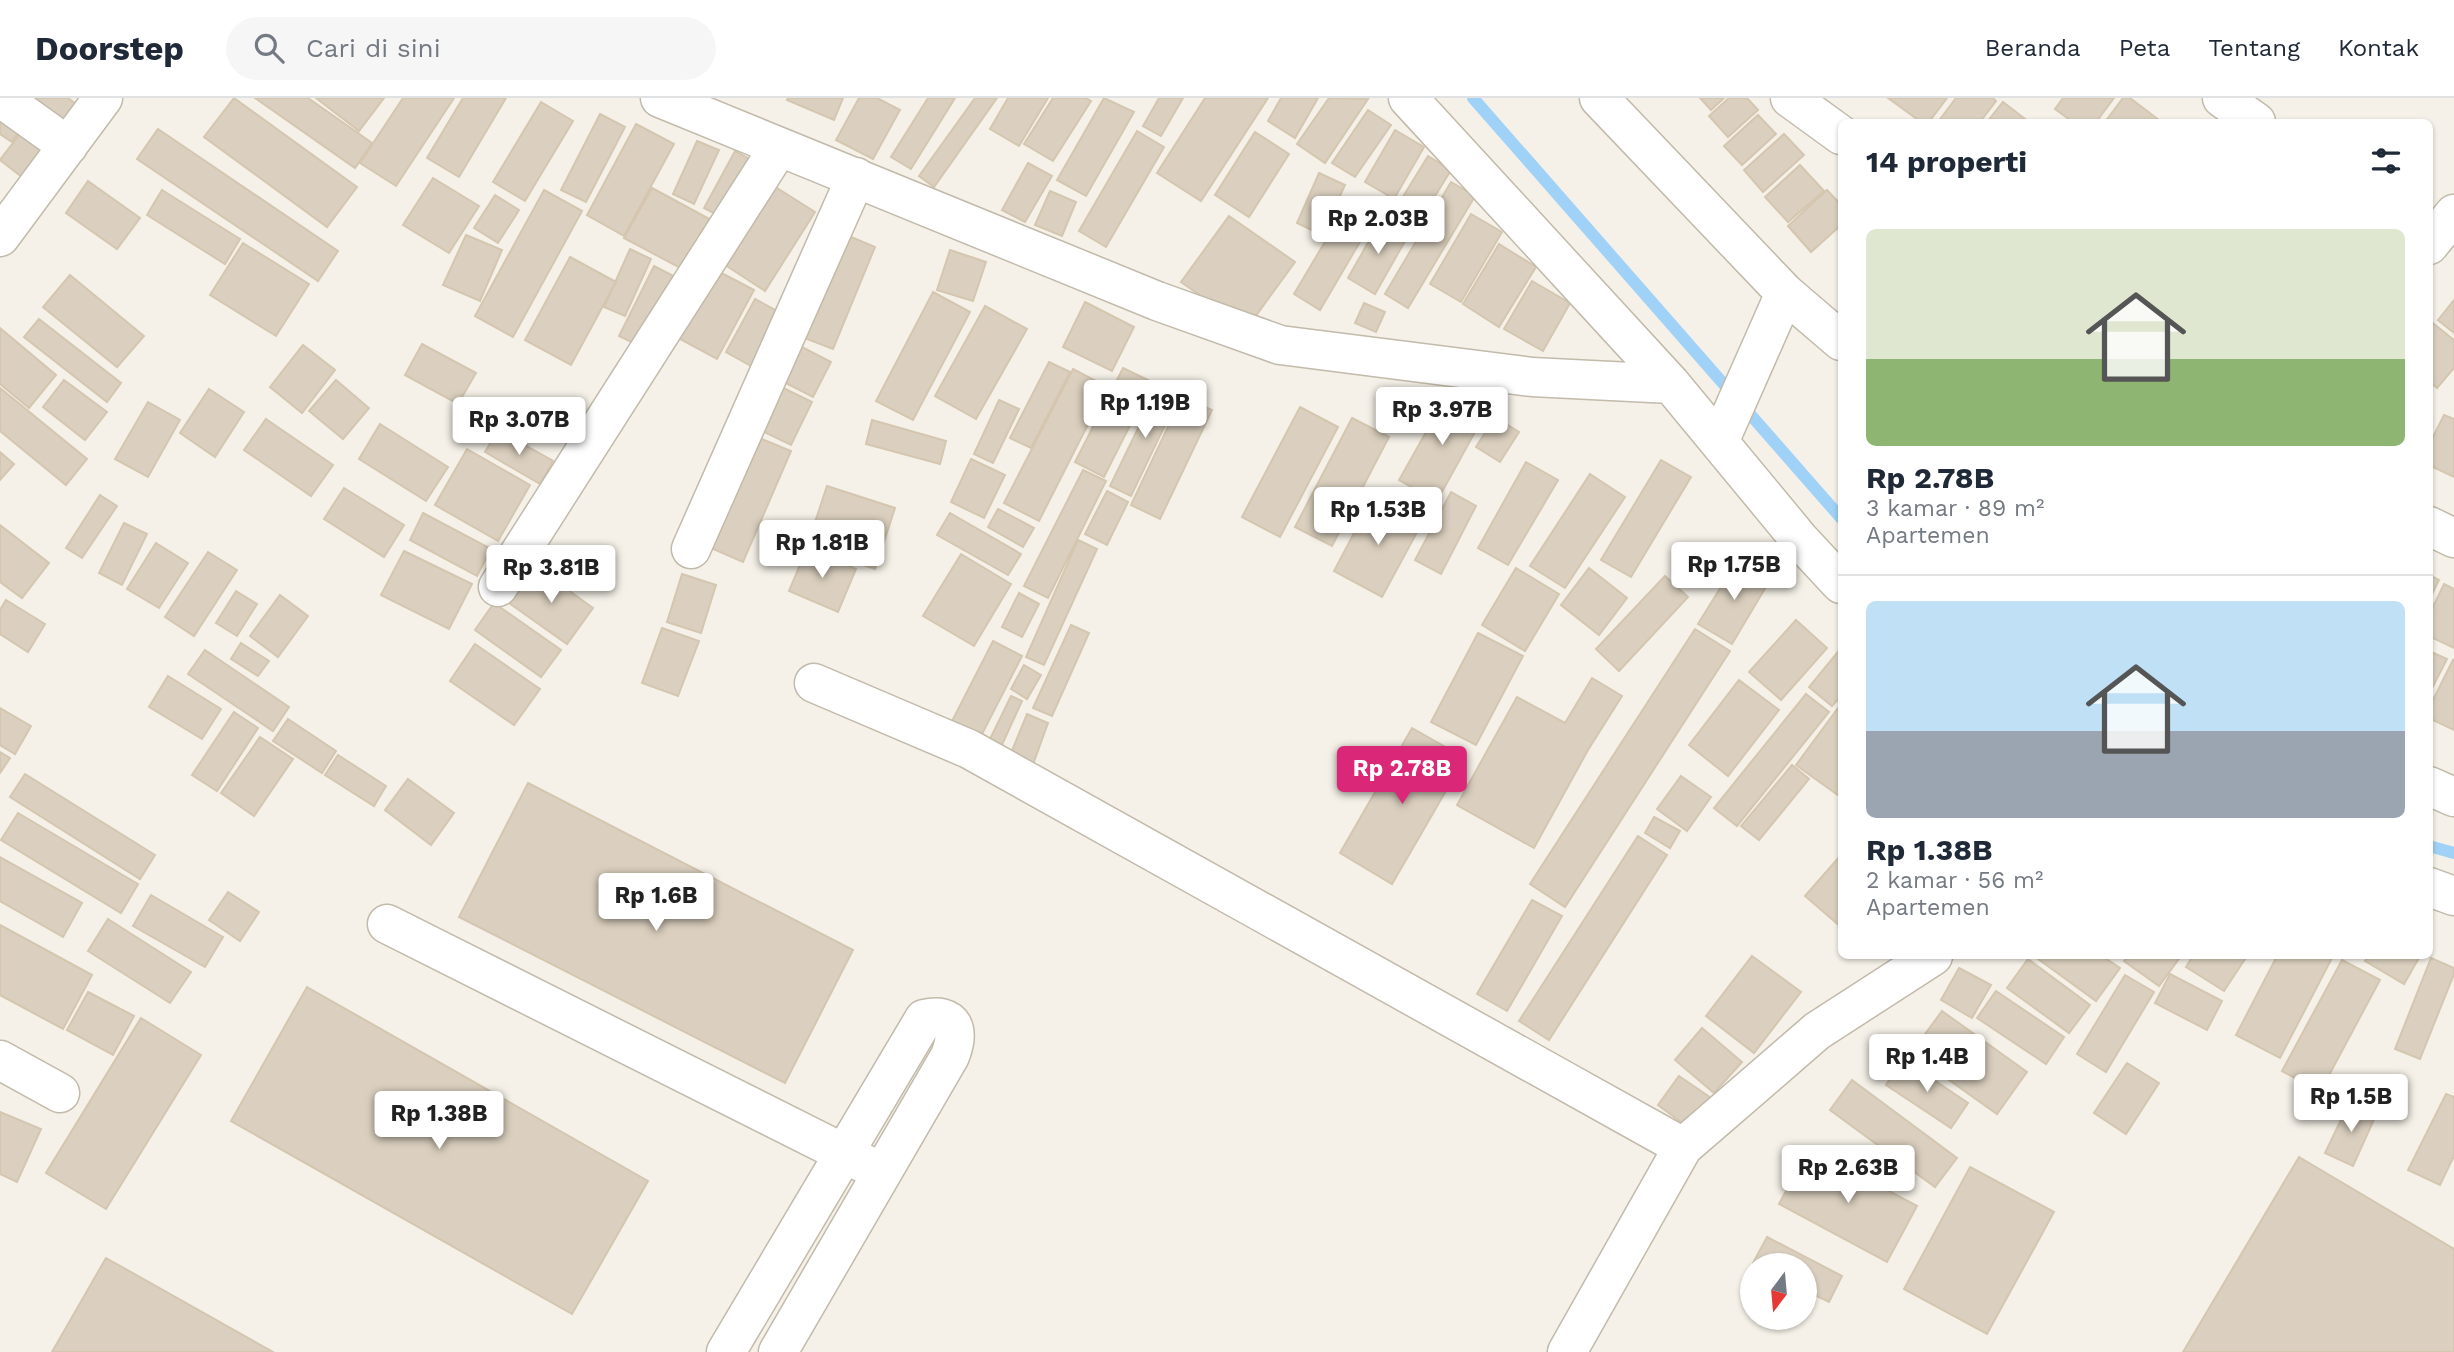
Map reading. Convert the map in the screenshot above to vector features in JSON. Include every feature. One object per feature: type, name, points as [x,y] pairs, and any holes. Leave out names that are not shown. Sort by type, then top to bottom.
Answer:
[{"type":"street","points":[[1,98],[68,145]]},
{"type":"street","points":[[0,237],[103,98]]},
{"type":"street","points":[[660,98],[1157,301],[1280,345],[1532,377],[1671,384]]},
{"type":"street","points":[[1408,98],[1671,384],[1727,424],[1800,540],[1838,581]]},
{"type":"street","points":[[1599,98],[1778,310],[1838,340]]},
{"type":"street","points":[[1790,98],[1838,133]]},
{"type":"street","points":[[2222,98],[2252,119]]},
{"type":"street","points":[[498,587],[779,147]]},
{"type":"street","points":[[691,549],[856,177]]},
{"type":"street","points":[[2433,240],[2454,214]]},
{"type":"street","points":[[1727,424],[1778,310]]},
{"type":"street","points":[[2433,528],[2454,538]]},
{"type":"street","points":[[814,682],[969,749],[1683,1147]]},
{"type":"street","points":[[2433,788],[2454,797]]},
{"type":"street","points":[[2433,889],[2454,897]]},
{"type":"street","points":[[387,924],[882,1173]]},
{"type":"street","points":[[1567,1352],[1683,1147],[1817,1031],[1928,959]]},
{"type":"street","points":[[726,1352],[924,1019],[938,1016],[955,1029],[956,1042],[950,1056],[778,1352]]},
{"type":"street","points":[[0,1060],[60,1093]]},
{"type":"building","points":[[27,98],[68,98],[86,112],[65,139]]},
{"type":"building","points":[[234,98],[357,187],[327,227],[204,137]]},
{"type":"building","points":[[255,98],[308,98],[372,143],[355,168]]},
{"type":"building","points":[[316,98],[384,98],[359,131]]},
{"type":"building","points":[[403,98],[454,98],[396,186],[360,163]]},
{"type":"building","points":[[463,98],[506,98],[459,177],[427,158]]},
{"type":"building","points":[[843,98],[834,120],[787,100]]},
{"type":"building","points":[[859,98],[877,98],[900,110],[873,159],[836,140]]},
{"type":"building","points":[[928,98],[955,98],[911,169],[891,157]]},
{"type":"building","points":[[975,98],[997,98],[934,187],[919,176]]},
{"type":"building","points":[[1008,98],[1048,98],[1019,146],[990,129]]},
{"type":"building","points":[[1053,98],[1086,98],[1091,101],[1053,161],[1024,144]]},
{"type":"building","points":[[1104,98],[1134,112],[1086,196],[1057,180]]},
{"type":"building","points":[[1159,98],[1183,98],[1161,136],[1143,126]]},
{"type":"building","points":[[1205,98],[1268,98],[1201,201],[1157,173]]},
{"type":"building","points":[[1281,98],[1318,98],[1295,138],[1268,121]]},
{"type":"building","points":[[1329,98],[1368,99],[1325,163],[1297,144]]},
{"type":"building","points":[[1700,98],[1724,98],[1711,110]]},
{"type":"building","points":[[1729,98],[1747,98],[1758,110],[1728,137],[1709,116]]},
{"type":"building","points":[[1888,98],[1947,98],[1931,119],[1917,119]]},
{"type":"building","points":[[1956,98],[1993,98],[1996,101],[1982,119],[1940,119]]},
{"type":"building","points":[[2063,98],[2114,98],[2098,119],[2069,119],[2055,109]]},
{"type":"building","points":[[2123,98],[2130,98],[2158,119],[2107,119]]},
{"type":"building","points":[[541,102],[573,121],[525,201],[493,182]]},
{"type":"building","points":[[2003,102],[2025,119],[1989,119]]},
{"type":"building","points":[[0,103],[26,120],[12,142],[0,134]]},
{"type":"building","points":[[1368,110],[1391,125],[1355,177],[1332,163]]},
{"type":"building","points":[[600,114],[625,127],[586,202],[561,190]]},
{"type":"building","points":[[1758,115],[1776,134],[1742,165],[1724,146]]},
{"type":"building","points":[[29,122],[61,146],[31,184],[0,160]]},
{"type":"building","points":[[636,124],[674,144],[624,236],[587,215]]},
{"type":"building","points":[[158,129],[338,251],[318,281],[137,159]]},
{"type":"building","points":[[1395,130],[1424,147],[1394,199],[1365,182]]},
{"type":"building","points":[[1137,131],[1164,147],[1106,247],[1079,231]]},
{"type":"building","points":[[1255,132],[1289,154],[1249,217],[1215,195]]},
{"type":"building","points":[[1784,134],[1804,155],[1763,192],[1744,170]]},
{"type":"building","points":[[697,141],[719,150],[694,204],[673,194]]},
{"type":"building","points":[[735,151],[756,163],[727,220],[704,208]]},
{"type":"building","points":[[1428,156],[1451,170],[1416,227],[1393,213]]},
{"type":"building","points":[[1028,163],[1052,176],[1025,222],[1002,210]]},
{"type":"building","points":[[1800,165],[1824,191],[1788,222],[1765,197]]},
{"type":"building","points":[[1319,173],[1345,185],[1322,235],[1297,223]]},
{"type":"building","points":[[433,178],[479,206],[449,253],[403,225]]},
{"type":"building","points":[[88,181],[140,218],[117,249],[66,213]]},
{"type":"building","points":[[766,181],[815,212],[765,291],[716,259]]},
{"type":"building","points":[[1451,182],[1475,196],[1408,308],[1385,294]]},
{"type":"building","points":[[652,188],[713,221],[686,271],[624,238]]},
{"type":"building","points":[[162,190],[240,239],[225,264],[147,215]]},
{"type":"building","points":[[544,190],[582,211],[513,337],[475,316]]},
{"type":"building","points":[[1827,190],[1838,202],[1838,228],[1811,252],[1788,226]]},
{"type":"building","points":[[1050,191],[1076,202],[1062,236],[1035,225]]},
{"type":"building","points":[[495,195],[519,210],[498,243],[474,228]]},
{"type":"building","points":[[1348,203],[1374,218],[1320,310],[1294,294]]},
{"type":"building","points":[[1471,214],[1502,232],[1461,302],[1430,284]]},
{"type":"building","points":[[1229,216],[1295,262],[1247,328],[1181,282]]},
{"type":"building","points":[[1382,218],[1409,234],[1375,294],[1348,278]]},
{"type":"building","points":[[837,231],[875,247],[833,349],[794,334]]},
{"type":"building","points":[[466,235],[502,250],[480,301],[443,285]]},
{"type":"building","points":[[243,243],[309,284],[276,336],[210,295]]},
{"type":"building","points":[[1499,244],[1536,267],[1499,327],[1463,304]]},
{"type":"building","points":[[630,249],[651,259],[625,316],[604,307]]},
{"type":"building","points":[[950,250],[986,262],[973,301],[937,290]]},
{"type":"building","points":[[570,257],[616,282],[571,365],[525,340]]},
{"type":"building","points":[[654,266],[683,281],[648,350],[619,336]]},
{"type":"building","points":[[708,266],[754,290],[717,359],[671,334]]},
{"type":"building","points":[[70,275],[144,336],[117,367],[43,307]]},
{"type":"building","points":[[1532,281],[1570,303],[1543,351],[1504,329]]},
{"type":"building","points":[[933,292],[970,312],[913,420],[876,401]]},
{"type":"building","points":[[755,299],[790,318],[760,371],[726,352]]},
{"type":"building","points":[[2454,300],[2454,333],[2438,320]]},
{"type":"building","points":[[1085,302],[1134,327],[1112,371],[1063,347]]},
{"type":"building","points":[[1364,303],[1385,312],[1376,332],[1355,323]]},
{"type":"building","points":[[985,306],[1027,329],[976,419],[935,396]]},
{"type":"building","points":[[39,319],[121,383],[107,402],[24,337]]},
{"type":"building","points":[[2433,323],[2454,340],[2454,368],[2437,388],[2433,384]]},
{"type":"building","points":[[0,328],[56,375],[29,408],[0,384]]},
{"type":"building","points":[[792,342],[831,362],[813,397],[774,377]]},
{"type":"building","points":[[422,344],[476,373],[458,404],[405,375]]},
{"type":"building","points":[[303,345],[335,370],[302,413],[270,387]]},
{"type":"building","points":[[1049,362],[1070,372],[1031,448],[1010,438]]},
{"type":"building","points":[[1123,368],[1152,382],[1104,477],[1075,462]]},
{"type":"building","points":[[1073,369],[1107,387],[1039,521],[1004,503]]},
{"type":"building","points":[[64,380],[107,412],[85,440],[43,407]]},
{"type":"building","points":[[336,380],[369,408],[343,439],[309,411]]},
{"type":"building","points":[[773,383],[812,402],[791,445],[752,426]]},
{"type":"building","points":[[1159,385],[1180,394],[1131,496],[1110,486]]},
{"type":"building","points":[[0,388],[87,459],[66,485],[0,431]]},
{"type":"building","points":[[209,389],[244,412],[215,457],[180,433]]},
{"type":"building","points":[[1448,393],[1485,414],[1437,501],[1399,480]]},
{"type":"building","points":[[1182,397],[1212,410],[1160,519],[1131,505]]},
{"type":"building","points":[[999,400],[1019,409],[993,463],[974,454]]},
{"type":"building","points":[[148,402],[180,420],[148,477],[115,459]]},
{"type":"building","points":[[1300,407],[1338,427],[1280,537],[1242,517]]},
{"type":"building","points":[[2444,415],[2454,419],[2454,477],[2433,467],[2433,437]]},
{"type":"building","points":[[1495,417],[1519,432],[1500,462],[1476,447]]},
{"type":"building","points":[[1352,418],[1389,437],[1332,546],[1295,527]]},
{"type":"building","points":[[266,419],[333,465],[311,496],[244,450]]},
{"type":"building","points":[[872,420],[946,441],[940,464],[866,444]]},
{"type":"building","points":[[380,424],[448,467],[426,501],[359,459]]},
{"type":"building","points":[[498,430],[553,461],[540,484],[485,452]]},
{"type":"building","points":[[752,435],[791,451],[743,562],[704,545]]},
{"type":"building","points":[[467,449],[530,485],[498,541],[435,505]]},
{"type":"building","points":[[0,452],[14,464],[0,480]]},
{"type":"building","points":[[971,459],[1005,475],[984,518],[951,502]]},
{"type":"building","points":[[1661,460],[1691,477],[1631,577],[1601,560]]},
{"type":"building","points":[[1526,462],[1558,480],[1508,565],[1478,548]]},
{"type":"building","points":[[1083,470],[1106,481],[1048,598],[1024,586]]},
{"type":"building","points":[[1590,474],[1625,497],[1565,588],[1530,566]]},
{"type":"building","points":[[827,486],[895,508],[875,569],[807,546]]},
{"type":"building","points":[[344,488],[404,525],[384,557],[324,519]]},
{"type":"building","points":[[1107,491],[1128,502],[1107,545],[1085,534]]},
{"type":"building","points":[[1451,492],[1476,506],[1441,574],[1415,560]]},
{"type":"building","points":[[100,495],[117,506],[82,558],[66,548]]},
{"type":"building","points":[[1373,497],[1422,523],[1382,597],[1334,571]]},
{"type":"building","points":[[998,509],[1034,528],[1023,547],[988,527]]},
{"type":"building","points":[[423,513],[491,549],[477,576],[410,540]]},
{"type":"building","points":[[950,513],[1021,554],[1008,575],[937,535]]},
{"type":"building","points":[[124,523],[147,534],[122,585],[99,573]]},
{"type":"building","points":[[0,525],[49,563],[22,598],[0,582]]},
{"type":"building","points":[[1078,540],[1097,549],[1044,665],[1026,657]]},
{"type":"building","points":[[156,543],[188,563],[159,608],[127,589]]},
{"type":"building","points":[[807,548],[856,569],[838,612],[789,591]]},
{"type":"building","points":[[404,551],[472,584],[449,629],[381,595]]},
{"type":"building","points":[[208,552],[237,570],[194,636],[165,617]]},
{"type":"building","points":[[961,554],[1011,584],[974,646],[923,616]]},
{"type":"building","points":[[1737,561],[1770,580],[1732,644],[1698,624]]},
{"type":"building","points":[[536,567],[593,608],[567,644],[509,603]]},
{"type":"building","points":[[1516,568],[1559,594],[1525,651],[1482,625]]},
{"type":"building","points":[[1589,568],[1627,598],[1599,635],[1561,605]]},
{"type":"building","points":[[682,574],[716,585],[701,633],[667,622]]},
{"type":"building","points":[[1665,576],[1688,597],[1619,671],[1596,649]]},
{"type":"building","points":[[2433,577],[2439,580],[2433,592]]},
{"type":"building","points":[[2444,584],[2454,589],[2454,648],[2433,638],[2433,607]]},
{"type":"building","points":[[236,591],[257,604],[237,636],[216,623]]},
{"type":"building","points":[[1019,593],[1039,604],[1022,637],[1002,627]]},
{"type":"building","points":[[280,595],[308,616],[278,657],[250,636]]},
{"type":"building","points":[[6,600],[45,624],[28,652],[0,634],[0,610]]},
{"type":"building","points":[[494,603],[561,650],[541,677],[475,630]]},
{"type":"building","points":[[1796,620],[1827,648],[1781,700],[1749,672]]},
{"type":"building","points":[[1071,625],[1089,633],[1052,716],[1033,708]]},
{"type":"building","points":[[662,628],[699,641],[678,696],[642,683]]},
{"type":"building","points":[[1695,629],[1730,651],[1565,907],[1530,884]]},
{"type":"building","points":[[1478,633],[1523,656],[1476,745],[1431,722]]},
{"type":"building","points":[[993,641],[1022,656],[979,740],[950,725]]},
{"type":"building","points":[[241,643],[269,661],[258,676],[231,659]]},
{"type":"building","points":[[475,644],[540,689],[514,725],[450,681]]},
{"type":"building","points":[[205,650],[289,707],[273,731],[188,674]]},
{"type":"building","points":[[1838,652],[1838,699],[1832,706],[1809,687]]},
{"type":"building","points":[[2433,653],[2447,659],[2433,686]]},
{"type":"building","points":[[2453,660],[2454,730],[2433,720],[2433,700]]},
{"type":"building","points":[[1024,665],[1041,675],[1027,699],[1011,689]]},
{"type":"building","points":[[168,676],[221,709],[202,739],[149,707]]},
{"type":"building","points":[[1592,678],[1622,696],[1588,750],[1534,848],[1457,805],[1517,697],[1565,723]]},
{"type":"building","points":[[1739,680],[1779,710],[1728,776],[1689,745]]},
{"type":"building","points":[[1806,694],[1829,712],[1737,826],[1714,808]]},
{"type":"building","points":[[1011,696],[1022,701],[1001,747],[989,741]]},
{"type":"building","points":[[0,708],[31,726],[15,754],[0,745]]},
{"type":"building","points":[[1838,708],[1838,795],[1796,765]]},
{"type":"building","points":[[234,712],[258,728],[217,791],[192,775]]},
{"type":"building","points":[[1027,714],[1048,723],[1032,767],[1009,758]]},
{"type":"building","points":[[288,719],[336,751],[322,773],[273,741]]},
{"type":"building","points":[[1412,728],[1465,758],[1392,884],[1340,853]]},
{"type":"building","points":[[260,737],[293,759],[254,816],[221,793]]},
{"type":"building","points":[[0,752],[10,758],[0,773]]},
{"type":"building","points":[[338,755],[386,786],[374,806],[325,775]]},
{"type":"building","points":[[1792,765],[1809,779],[1759,840],[1741,826]]},
{"type":"building","points":[[25,774],[155,855],[140,879],[10,797]]},
{"type":"building","points":[[1681,776],[1711,797],[1687,831],[1657,809]]},
{"type":"building","points":[[408,779],[454,813],[431,845],[385,810]]},
{"type":"building","points":[[528,783],[853,950],[785,1083],[459,917]]},
{"type":"building","points":[[18,813],[138,884],[121,913],[1,840]]},
{"type":"building","points":[[1654,817],[1680,831],[1670,848],[1645,833]]},
{"type":"building","points":[[1638,836],[1667,855],[1549,1040],[1519,1021]]},
{"type":"building","points":[[0,857],[82,903],[63,937],[0,901]]},
{"type":"building","points":[[1838,858],[1838,924],[1805,896]]},
{"type":"building","points":[[228,892],[259,912],[240,941],[209,920]]},
{"type":"building","points":[[151,895],[223,937],[205,967],[133,926]]},
{"type":"building","points":[[1532,900],[1562,916],[1507,1011],[1477,994]]},
{"type":"building","points":[[108,919],[191,972],[170,1003],[88,951]]},
{"type":"building","points":[[0,925],[92,975],[63,1029],[0,995]]},
{"type":"building","points":[[1752,956],[1801,992],[1754,1053],[1706,1016]]},
{"type":"building","points":[[2028,959],[2090,1005],[2069,1033],[2007,988]]},
{"type":"building","points":[[2038,959],[2106,959],[2120,968],[2096,1001]]},
{"type":"building","points":[[2126,959],[2179,959],[2159,986],[2124,961]]},
{"type":"building","points":[[2191,959],[2245,959],[2224,991],[2186,967]]},
{"type":"building","points":[[2275,959],[2331,959],[2280,1058],[2236,1035]]},
{"type":"building","points":[[2367,959],[2418,959],[2404,984],[2365,961]]},
{"type":"building","points":[[2431,959],[2454,968],[2420,1059],[2395,1049]]},
{"type":"building","points":[[2342,960],[2380,980],[2320,1092],[2282,1071]]},
{"type":"building","points":[[1959,968],[1991,985],[1972,1018],[1941,1000]]},
{"type":"building","points":[[2170,974],[2222,1001],[2207,1030],[2155,1003]]},
{"type":"building","points":[[2125,975],[2154,992],[2106,1072],[2077,1054]]},
{"type":"building","points":[[307,987],[648,1181],[572,1314],[231,1121]]},
{"type":"building","points":[[1996,991],[2064,1037],[2046,1064],[1977,1018]]},
{"type":"building","points":[[88,992],[134,1016],[113,1055],[67,1030]]},
{"type":"building","points":[[1942,1011],[2027,1072],[1997,1114],[1911,1053]]},
{"type":"building","points":[[141,1018],[201,1055],[106,1209],[46,1173]]},
{"type":"building","points":[[1702,1028],[1742,1062],[1714,1093],[1675,1060]]},
{"type":"building","points":[[1903,1059],[1968,1103],[1951,1128],[1886,1085]]},
{"type":"building","points":[[2127,1063],[2159,1083],[2126,1134],[2094,1113]]},
{"type":"building","points":[[1679,1076],[1714,1100],[1692,1130],[1658,1105]]},
{"type":"building","points":[[1852,1080],[1957,1158],[1935,1187],[1830,1110]]},
{"type":"building","points":[[2446,1094],[2454,1097],[2454,1156],[2440,1185],[2408,1170]]},
{"type":"building","points":[[2349,1103],[2376,1115],[2353,1166],[2325,1153]]},
{"type":"building","points":[[0,1112],[41,1129],[17,1182],[0,1174]]},
{"type":"building","points":[[1809,1148],[1917,1206],[1887,1262],[1779,1204]]},
{"type":"building","points":[[2299,1157],[2454,1249],[2454,1352],[2183,1352]]},
{"type":"building","points":[[1970,1167],[2054,1212],[1987,1334],[1904,1289]]},
{"type":"building","points":[[1767,1237],[1798,1253],[1758,1253]]},
{"type":"building","points":[[106,1258],[273,1352],[52,1352]]},
{"type":"building","points":[[1817,1263],[1842,1276],[1829,1302],[1817,1296]]},
{"type":"waterway","points":[[1473,98],[1838,515]]},
{"type":"waterway","points":[[2433,847],[2454,853]]}]
